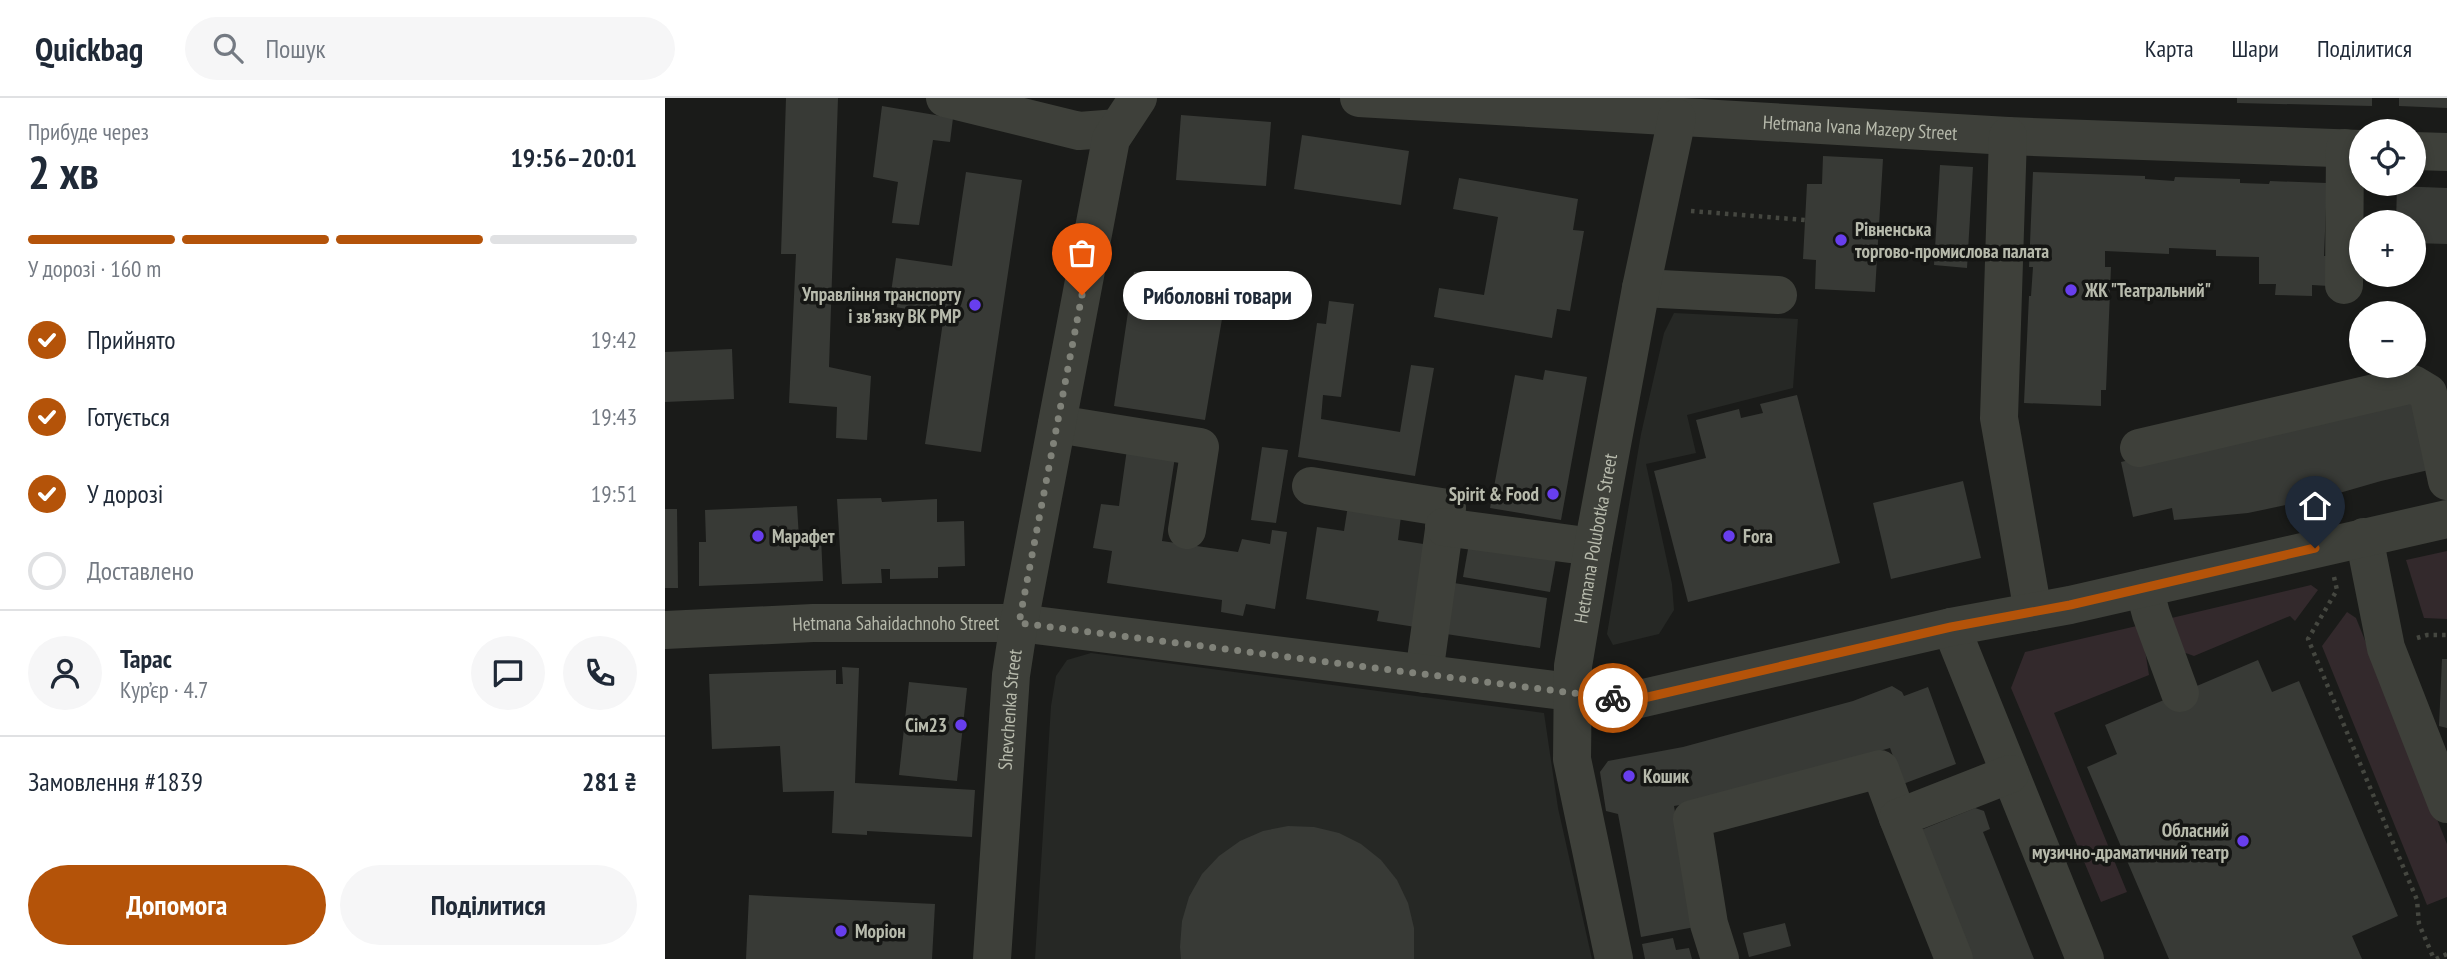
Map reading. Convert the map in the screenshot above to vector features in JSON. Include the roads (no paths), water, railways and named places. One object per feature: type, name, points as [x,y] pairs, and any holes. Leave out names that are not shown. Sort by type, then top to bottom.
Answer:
[{"type":"street","points":[[945,98],[1079,131],[1128,113]]},
{"type":"street","name":"Hetmana Ivana Mazepy Street","points":[[1359,98],[1677,118],[1802,111],[2008,136],[2349,149]]},
{"type":"street","name":"Shevchenka Street","points":[[992,959],[1011,675],[1019,623],[1111,139],[1128,113]]},
{"type":"street","name":"Hetmana Polubotka Street","points":[[1614,959],[1572,759],[1573,666],[1641,288],[1677,118]]},
{"type":"street","points":[[2008,136],[1999,418],[2033,612]]},
{"type":"street","points":[[2426,151],[2447,152]]},
{"type":"street","points":[[2344,285],[2350,196]]},
{"type":"street","points":[[1641,288],[1778,295]]},
{"type":"street","points":[[2139,448],[2413,384],[2428,393],[2447,481]]},
{"type":"street","points":[[1057,425],[1200,447],[1187,530]]},
{"type":"street","points":[[1311,486],[1447,508],[1424,674]]},
{"type":"street","name":"Hetmana Sahaidachnoho Street","points":[[665,630],[813,623],[1019,623],[1635,700],[1951,627],[2144,588],[2447,519]]},
{"type":"street","points":[[1444,527],[1593,547]]},
{"type":"street","points":[[2364,537],[2386,648],[2447,804]]},
{"type":"street","points":[[2144,588],[2180,693]]},
{"type":"street","points":[[1951,627],[2085,959]]},
{"type":"street","points":[[1720,959],[1709,924],[1692,819],[1880,769],[1954,959]]},
{"type":"street","points":[[1898,818],[2010,774]]},
{"type":"place","name":"Рівненська торгово-промислова палата","points":[[1841,240]]},
{"type":"place","name":"ЖК \"Театральний\"","points":[[2071,290]]},
{"type":"place","name":"Риболовні товари","points":[[1082,295]]},
{"type":"place","name":"Управління транспорту і зв'язку ВК РМР","points":[[975,305]]},
{"type":"place","name":"Spirit & Food","points":[[1553,494]]},
{"type":"place","name":"Марафет","points":[[758,536]]},
{"type":"place","name":"Fora","points":[[1729,536]]},
{"type":"place","name":"Сім23","points":[[961,725]]},
{"type":"place","name":"Кошик","points":[[1629,776]]},
{"type":"place","name":"Обласний музично-драматичний театр","points":[[2243,841]]},
{"type":"place","name":"Моріон","points":[[841,931]]}]
